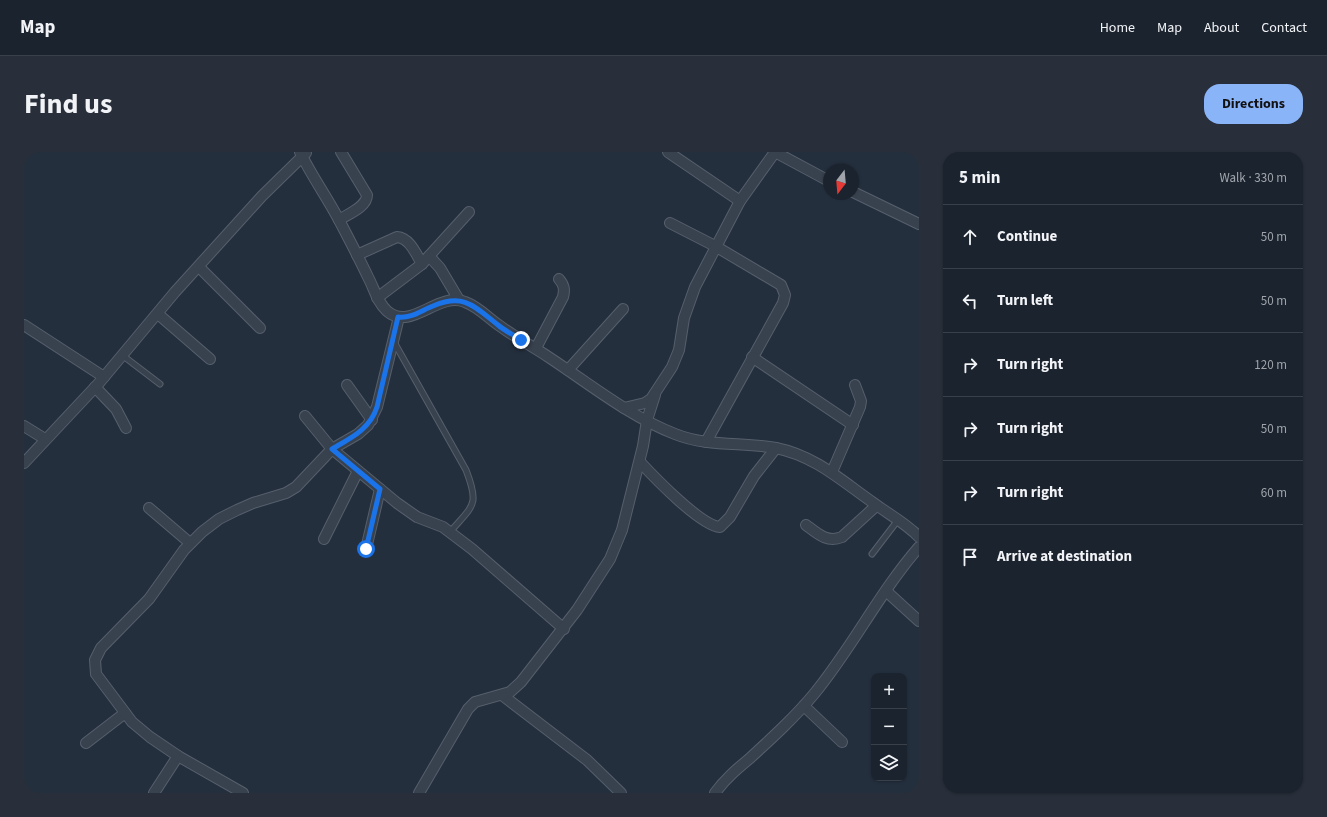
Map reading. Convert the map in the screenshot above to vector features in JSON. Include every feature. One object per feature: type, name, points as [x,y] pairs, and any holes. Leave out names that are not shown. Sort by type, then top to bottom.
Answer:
[{"type":"street","points":[[339,220],[364,204],[367,200],[367,195],[341,152]]},
{"type":"street","points":[[668,152],[740,201]]},
{"type":"street","points":[[420,793],[454,730],[471,705],[475,702],[510,692],[521,682],[564,629],[618,544],[640,462],[647,420],[655,395],[676,356],[689,302],[715,246],[740,201],[775,152],[823,178]]},
{"type":"street","points":[[24,463],[45,439],[96,387],[175,292],[302,153],[339,220],[377,298],[387,311],[398,317],[407,317],[449,300],[459,300],[478,308],[500,326],[536,348],[624,408],[647,420],[676,434],[706,442],[776,448],[800,454],[832,472],[919,537]]},
{"type":"street","points":[[859,195],[919,224]]},
{"type":"street","points":[[377,298],[426,260],[469,212]]},
{"type":"street","points":[[670,222],[715,246],[781,285],[784,288],[785,294],[784,303],[752,357],[706,442]]},
{"type":"street","points":[[357,255],[397,237],[402,238],[426,260],[440,268],[459,300]]},
{"type":"street","points":[[199,267],[260,328]]},
{"type":"street","points":[[536,348],[562,297],[564,284],[559,279]]},
{"type":"street","points":[[568,370],[623,309]]},
{"type":"street","points":[[158,314],[210,359]]},
{"type":"street","points":[[243,793],[178,756],[150,737],[132,722],[96,674],[95,660],[101,648],[149,599],[190,543],[202,532],[231,513],[253,503],[286,494],[296,487],[332,449],[358,434],[372,420],[377,407],[398,317]]},
{"type":"street","points":[[24,325],[104,377]]},
{"type":"street","points":[[752,357],[853,425]]},
{"type":"street","points":[[347,385],[372,420]]},
{"type":"street","points":[[832,472],[862,401],[855,385]]},
{"type":"street","points":[[96,387],[116,409],[126,428]]},
{"type":"street","points":[[624,408],[645,404],[655,395]]},
{"type":"street","points":[[306,416],[332,449],[380,489],[417,517],[433,522],[450,532],[564,629]]},
{"type":"street","points":[[24,426],[45,439]]},
{"type":"street","points":[[640,462],[663,486],[688,508],[710,525],[720,527],[730,517],[751,481],[776,448]]},
{"type":"street","points":[[324,539],[358,470]]},
{"type":"street","points":[[366,549],[380,489]]},
{"type":"street","points":[[806,525],[826,539],[836,540],[842,537],[876,506]]},
{"type":"street","points":[[149,508],[190,543]]},
{"type":"street","points":[[716,793],[733,773],[790,721],[804,706],[837,665],[848,645],[886,591],[898,570],[919,547]]},
{"type":"street","points":[[886,591],[919,621]]},
{"type":"street","points":[[502,695],[587,760],[621,793]]},
{"type":"street","points":[[804,706],[842,742]]},
{"type":"street","points":[[86,743],[125,713]]},
{"type":"street","points":[[154,793],[178,756]]},
{"type":"lane","points":[[393,341],[466,470],[473,487],[474,498],[472,506],[450,532]]},
{"type":"lane","points":[[122,355],[160,384]]},
{"type":"lane","points":[[872,554],[898,520]]},
{"type":"route","points":[[366,549],[380,489],[332,449],[358,434],[372,420],[377,407],[398,317],[407,317],[449,300],[459,300],[478,308],[500,326],[521,340]]}]
